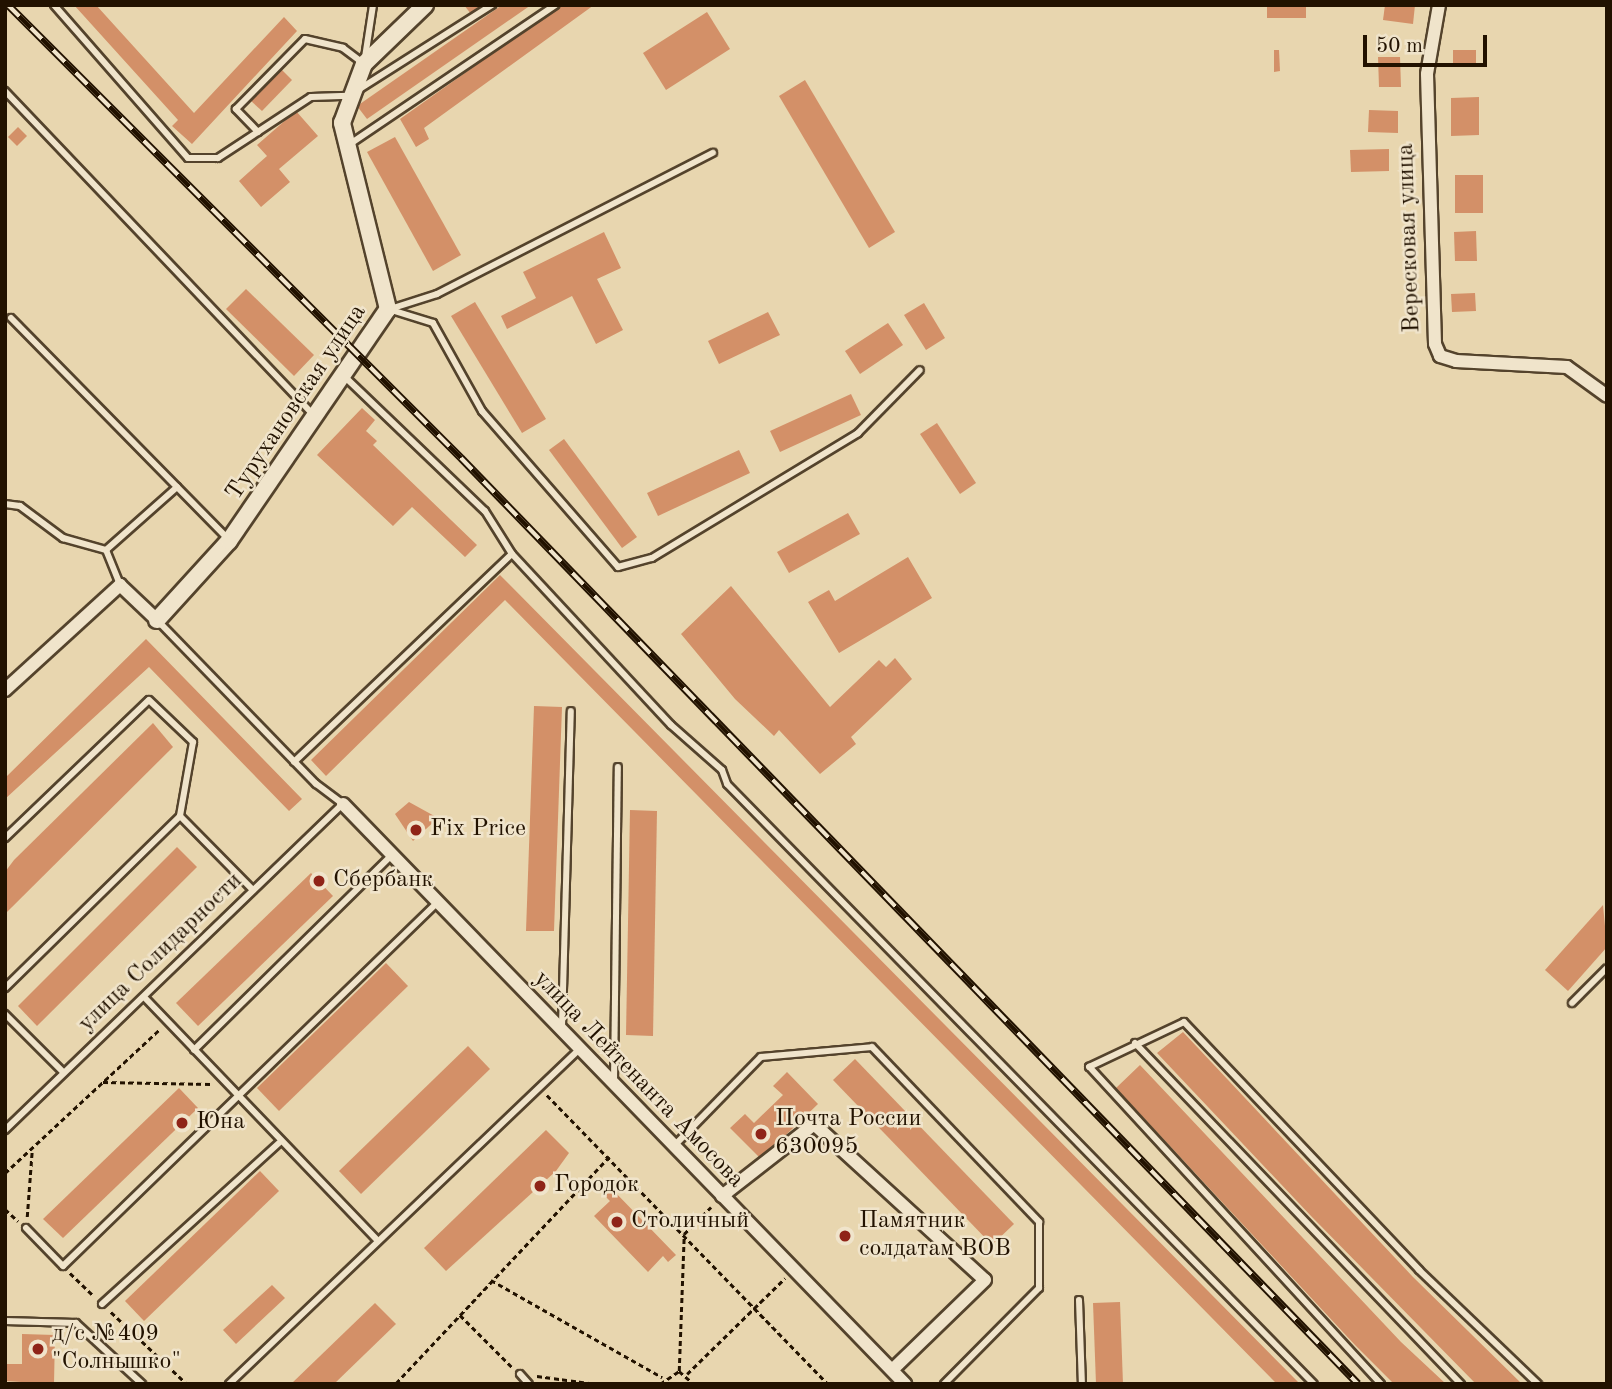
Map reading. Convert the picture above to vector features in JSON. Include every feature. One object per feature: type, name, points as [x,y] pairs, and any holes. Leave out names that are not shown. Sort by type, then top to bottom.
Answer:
[{"type":"street","name":"Турухановская улица","points":[[157,620],[229,541],[318,419],[388,309],[345,147],[348,96],[364,64],[425,5]]},
{"type":"street","name":"Вересковая улица","points":[[1439,5],[1427,74],[1435,344],[1440,356],[1456,361],[1538,362],[1567,367],[1590,381],[1607,396]]},
{"type":"street","points":[[5,690],[120,585],[157,620]]},
{"type":"street","name":"улица Лейтенанта Амосова","points":[[343,804],[562,1035],[614,1083],[905,1384]]},
{"type":"street","points":[[722,1196],[814,1124],[985,1280],[891,1370]]},
{"type":"lane","points":[[54,5],[188,158],[218,158],[311,97],[348,96],[492,5]]},
{"type":"lane","points":[[258,132],[236,109],[305,39],[343,48],[364,64],[373,5]]},
{"type":"lane","points":[[345,147],[555,5]]},
{"type":"lane","points":[[5,90],[318,419]]},
{"type":"lane","points":[[388,309],[437,294],[713,153]]},
{"type":"lane","points":[[388,309],[433,323],[482,411],[618,567],[652,558],[858,433],[920,370]]},
{"type":"lane","points":[[10,318],[229,541]]},
{"type":"lane","points":[[344,376],[485,511],[512,554],[671,725],[722,770],[727,785],[1314,1384]]},
{"type":"lane","points":[[106,550],[177,487]]},
{"type":"lane","points":[[5,504],[20,506],[63,538],[106,550]]},
{"type":"lane","points":[[106,550],[120,585]]},
{"type":"lane","points":[[294,762],[512,554]]},
{"type":"lane","points":[[157,620],[294,762],[343,804]]},
{"type":"lane","points":[[5,838],[149,700],[193,742],[180,816],[5,988]]},
{"type":"lane","points":[[562,1035],[571,711]]},
{"type":"lane","points":[[614,1083],[618,767]]},
{"type":"lane","name":"улица Солидарности","points":[[5,1130],[145,999],[343,804]]},
{"type":"lane","points":[[180,816],[253,890]]},
{"type":"lane","points":[[194,1050],[393,855]]},
{"type":"lane","points":[[26,1228],[63,1266],[240,1099],[438,902]]},
{"type":"lane","points":[[1572,1003],[1607,968]]},
{"type":"lane","points":[[145,999],[279,1143],[376,1239]]},
{"type":"lane","points":[[5,1014],[64,1073]]},
{"type":"lane","points":[[1381,1384],[1096,1081],[1089,1067],[1184,1022],[1419,1270],[1538,1384]]},
{"type":"lane","points":[[1135,1043],[1461,1384]]},
{"type":"lane","points":[[674,1146],[761,1057],[872,1047],[1039,1222],[1039,1288],[944,1384]]},
{"type":"lane","points":[[229,1384],[376,1239],[541,1090],[578,1051]]},
{"type":"lane","points":[[102,1304],[279,1143]]},
{"type":"lane","points":[[1079,1300],[1082,1384]]},
{"type":"lane","points":[[5,1321],[76,1323],[142,1384]]},
{"type":"lane","points":[[520,1374],[529,1384]]},
{"type":"path","points":[[5,1173],[32,1151],[167,1022]]},
{"type":"path","points":[[103,1082],[226,1084]]},
{"type":"path","points":[[541,1090],[755,1306],[828,1384]]},
{"type":"path","points":[[26,1228],[32,1151]]},
{"type":"path","points":[[396,1384],[458,1314],[609,1157]]},
{"type":"path","points":[[679,1371],[684,1234],[722,1196]]},
{"type":"path","points":[[5,1209],[26,1228]]},
{"type":"path","points":[[63,1266],[187,1384]]},
{"type":"path","points":[[687,1374],[794,1270]]},
{"type":"path","points":[[491,1280],[662,1377],[679,1371],[687,1374],[694,1384]]},
{"type":"path","points":[[458,1314],[520,1374],[596,1384]]},
{"type":"path","points":[[660,1384],[662,1377]]},
{"type":"building","points":[[74,5],[96,5],[194,113],[284,17],[297,31],[192,144],[172,126],[178,120]]},
{"type":"building","points":[[464,5],[481,5],[471,14]]},
{"type":"building","points":[[502,5],[531,5],[367,119],[357,106]]},
{"type":"building","points":[[561,5],[594,5],[424,128],[429,139],[416,147],[400,119]]},
{"type":"building","points":[[1267,5],[1306,5],[1306,18],[1267,18]]},
{"type":"building","points":[[1385,5],[1415,5],[1413,24],[1383,20]]},
{"type":"building","points":[[707,12],[730,49],[666,90],[643,53]]},
{"type":"building","points":[[1274,50],[1279,50],[1280,71],[1274,72]]},
{"type":"building","points":[[1453,50],[1476,50],[1476,67],[1453,67]]},
{"type":"building","points":[[1378,57],[1400,57],[1401,87],[1379,87]]},
{"type":"building","points":[[280,68],[292,80],[262,111],[250,100]]},
{"type":"building","points":[[805,80],[895,232],[869,248],[779,96]]},
{"type":"building","points":[[1479,97],[1479,135],[1451,136],[1451,98]]},
{"type":"building","points":[[1369,110],[1398,111],[1398,133],[1368,132]]},
{"type":"building","points":[[296,111],[318,136],[279,169],[290,182],[261,207],[239,181],[267,156],[257,145]]},
{"type":"building","points":[[18,127],[27,136],[17,146],[8,137]]},
{"type":"building","points":[[395,137],[461,255],[433,271],[367,152]]},
{"type":"building","points":[[1389,149],[1389,171],[1351,172],[1350,150]]},
{"type":"building","points":[[1455,175],[1483,175],[1483,213],[1455,213]]},
{"type":"building","points":[[1476,231],[1477,261],[1455,261],[1454,232]]},
{"type":"building","points":[[604,232],[621,268],[597,279],[623,330],[596,344],[572,296],[507,329],[501,316],[536,298],[523,272]]},
{"type":"building","points":[[246,289],[314,355],[294,376],[226,309]]},
{"type":"building","points":[[1475,293],[1476,311],[1452,312],[1451,294]]},
{"type":"building","points":[[475,302],[546,419],[522,433],[451,316]]},
{"type":"building","points":[[924,303],[945,338],[926,350],[904,315]]},
{"type":"building","points":[[768,312],[780,335],[719,364],[708,341]]},
{"type":"building","points":[[888,323],[903,345],[860,374],[845,351]]},
{"type":"building","points":[[851,394],[861,415],[780,452],[770,431]]},
{"type":"building","points":[[362,408],[375,420],[366,431],[377,441],[373,445],[477,545],[465,557],[412,507],[393,526],[317,455]]},
{"type":"building","points":[[937,423],[976,483],[960,494],[920,434]]},
{"type":"building","points":[[564,439],[637,537],[622,548],[549,450]]},
{"type":"building","points":[[739,450],[750,473],[658,516],[647,493]]},
{"type":"building","points":[[848,513],[860,534],[789,573],[777,552]]},
{"type":"building","points":[[908,557],[932,598],[839,653],[808,602],[829,590],[835,601]]},
{"type":"building","points":[[500,575],[1300,1384],[1277,1384],[505,600],[326,776],[311,760]]},
{"type":"building","points":[[731,586],[830,707],[879,660],[886,667],[895,658],[912,679],[851,737],[856,744],[820,774],[779,730],[774,736],[735,699],[681,634]]},
{"type":"building","points":[[146,639],[302,799],[289,811],[149,667],[5,799],[5,778]]},
{"type":"building","points":[[534,706],[562,707],[554,931],[526,931]]},
{"type":"building","points":[[153,723],[173,747],[5,914],[5,872],[14,860]]},
{"type":"building","points":[[409,802],[438,818],[413,841],[395,814]]},
{"type":"building","points":[[630,810],[657,811],[653,1036],[626,1035]]},
{"type":"building","points":[[177,847],[197,867],[37,1026],[18,1006]]},
{"type":"building","points":[[311,873],[333,896],[198,1026],[176,1003]]},
{"type":"building","points":[[1603,905],[1607,947],[1568,991],[1545,970]]},
{"type":"building","points":[[386,963],[408,986],[279,1111],[257,1088]]},
{"type":"building","points":[[1183,1032],[1413,1277],[1522,1384],[1476,1384],[1311,1216],[1157,1053]]},
{"type":"building","points":[[468,1046],[490,1069],[361,1194],[339,1171]]},
{"type":"building","points":[[855,1059],[1014,1224],[992,1245],[833,1080]]},
{"type":"building","points":[[1140,1065],[1401,1342],[1446,1384],[1394,1384],[1355,1345],[1116,1088]]},
{"type":"building","points":[[787,1072],[818,1104],[761,1159],[730,1128],[745,1114],[754,1123],[783,1095],[773,1086]]},
{"type":"building","points":[[179,1088],[198,1108],[63,1238],[43,1219]]},
{"type":"building","points":[[546,1130],[569,1153],[556,1171],[446,1271],[424,1248]]},
{"type":"building","points":[[260,1171],[279,1191],[144,1321],[125,1301]]},
{"type":"building","points":[[612,1189],[676,1255],[668,1262],[663,1256],[648,1272],[594,1216],[610,1201],[605,1196]]},
{"type":"building","points":[[272,1285],[285,1298],[236,1344],[223,1330]]},
{"type":"building","points":[[1120,1302],[1123,1384],[1096,1384],[1093,1303]]},
{"type":"building","points":[[375,1303],[396,1324],[334,1384],[291,1384]]},
{"type":"building","name":"д/с №409 \"Солнышко\"","points":[[22,1334],[55,1335],[54,1384],[5,1381],[5,1364],[22,1364]]},
{"type":"railway","points":[[8,5],[461,458],[1358,1384]]},
{"type":"place","name":"Fix Price","points":[[416,830]]},
{"type":"place","name":"Сбербанк","points":[[319,881]]},
{"type":"place","name":"Юна","points":[[182,1123]]},
{"type":"place","name":"Почта России 630095","points":[[761,1134]]},
{"type":"place","name":"Городок","points":[[540,1186]]},
{"type":"place","name":"Столичный","points":[[617,1222]]},
{"type":"place","name":"Памятник солдатам ВОВ","points":[[845,1236]]},
{"type":"place","name":"д/с №409 \"Солнышко\"","points":[[38,1349]]}]
